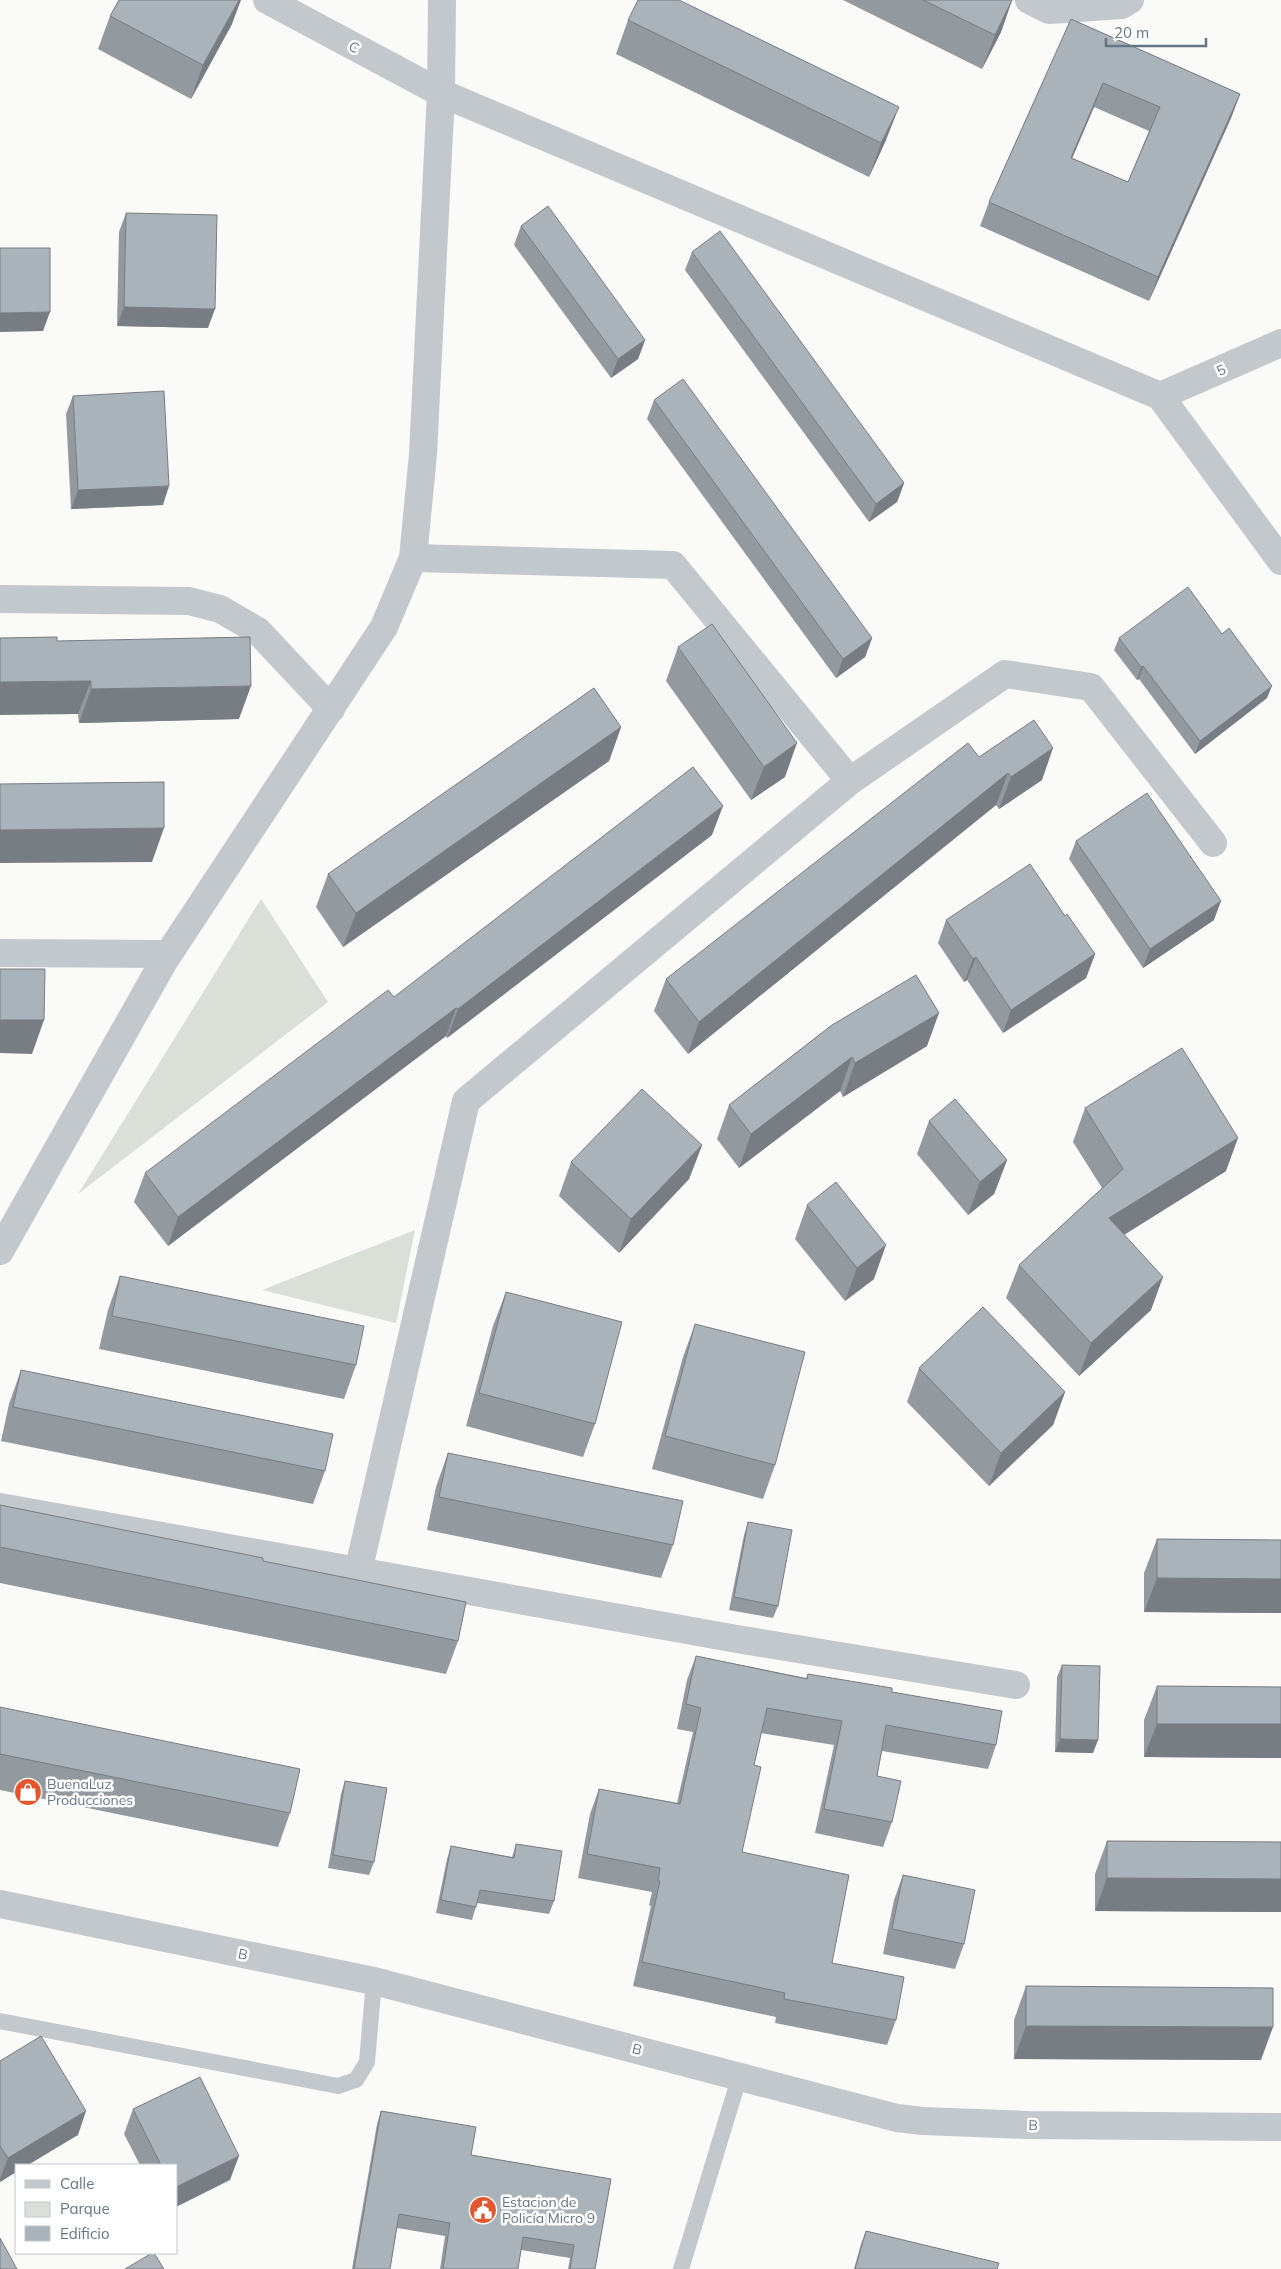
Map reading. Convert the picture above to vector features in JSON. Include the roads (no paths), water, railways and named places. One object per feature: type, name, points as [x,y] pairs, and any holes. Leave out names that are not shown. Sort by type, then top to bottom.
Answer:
[{"type":"street","name":"C","points":[[266,0],[441,93],[1160,396]]},
{"type":"street","points":[[0,1251],[168,954],[384,627],[413,558],[423,454],[441,93],[442,0]]},
{"type":"street","points":[[1029,0],[1049,10],[1122,5],[1130,0]]},
{"type":"street","name":"5","points":[[1160,396],[1281,343]]},
{"type":"street","points":[[1160,396],[1281,561]]},
{"type":"street","points":[[413,558],[673,565],[850,781]]},
{"type":"street","points":[[0,599],[189,601],[220,608],[258,631],[331,709]]},
{"type":"street","points":[[358,1572],[466,1101],[850,781],[1005,674],[1091,687],[1213,843]]},
{"type":"street","points":[[0,954],[168,954]]},
{"type":"street","points":[[0,1507],[737,1639],[1016,1685]]},
{"type":"street","name":"B","points":[[0,1904],[374,1981],[740,2075],[897,2118],[924,2121],[1028,2125],[1281,2127]]},
{"type":"lane","points":[[0,2021],[338,2086],[356,2080],[367,2062],[374,1981]]},
{"type":"lane","points":[[681,2269],[740,2075]]},
{"type":"place","name":"BuenaLuz Producciones","points":[[28,1792]]},
{"type":"place","name":"Estacion de Policía Micro 9","points":[[483,2210]]}]
